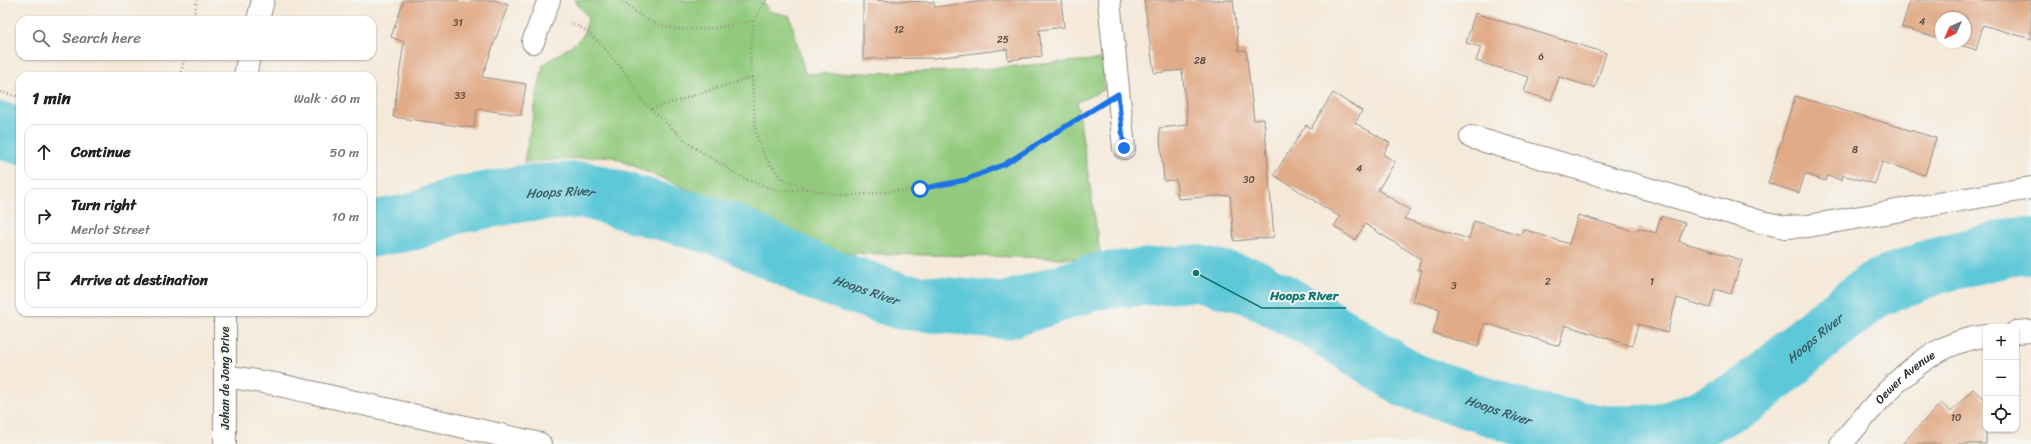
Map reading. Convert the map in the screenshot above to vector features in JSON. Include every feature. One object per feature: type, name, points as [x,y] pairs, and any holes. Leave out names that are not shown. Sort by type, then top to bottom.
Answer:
[{"type":"street","points":[[259,16],[263,0]]},
{"type":"street","points":[[1109,0],[1124,148]]},
{"type":"street","points":[[533,42],[547,6]]},
{"type":"street","points":[[246,72],[248,60]]},
{"type":"street","points":[[1471,137],[1761,222],[1785,227],[1808,226],[2031,188]]},
{"type":"street","name":"Johan de Jong Drive","points":[[225,316],[225,444]]},
{"type":"street","points":[[2019,332],[2031,331]]},
{"type":"street","name":"Oewer Avenue","points":[[1841,444],[1891,386],[1912,368],[1935,353],[1956,343],[1983,337]]},
{"type":"street","points":[[225,376],[275,384],[540,444]]},
{"type":"path","points":[[194,16],[197,0]]},
{"type":"path","points":[[623,0],[632,11],[651,23],[677,30],[721,27],[754,21]]},
{"type":"path","points":[[766,0],[754,21],[750,53],[756,135],[764,156],[781,178],[808,189],[844,196],[920,189],[965,180],[1005,164],[1118,94]]},
{"type":"path","points":[[547,6],[588,32],[627,75],[644,103],[692,146],[745,179],[780,191],[808,189]]},
{"type":"path","points":[[181,72],[184,60]]},
{"type":"path","points":[[651,109],[752,77]]},
{"type":"path","points":[[0,92],[16,96]]},
{"type":"green space","points":[[574,0],[762,0],[769,11],[790,16],[805,74],[957,71],[1103,59],[1104,90],[1077,102],[1101,259],[838,253],[610,156],[524,162],[543,65],[575,43],[584,34],[588,18]]},
{"type":"building","points":[[404,0],[495,0],[508,5],[482,77],[526,84],[521,115],[477,109],[474,128],[393,117],[404,42],[391,37]]},
{"type":"building","points":[[863,0],[934,2],[934,7],[994,0],[1061,0],[1064,27],[1039,30],[1042,56],[1008,60],[1007,49],[935,58],[863,59]]},
{"type":"building","points":[[1144,0],[1233,0],[1239,51],[1246,50],[1254,120],[1264,119],[1274,237],[1234,241],[1230,195],[1178,199],[1176,180],[1164,181],[1159,128],[1188,125],[1182,70],[1154,73]]},
{"type":"building","points":[[1910,0],[2031,0],[2031,39],[1983,25],[1976,50],[1970,48],[1971,48],[1971,12],[1935,12],[1935,37],[1902,27]]},
{"type":"building","points":[[1475,13],[1606,53],[1595,88],[1559,77],[1551,100],[1524,92],[1529,77],[1476,61],[1481,47],[1466,43]]},
{"type":"building","points":[[1333,93],[1362,111],[1355,123],[1390,143],[1383,154],[1395,162],[1378,190],[1410,210],[1404,219],[1469,239],[1474,221],[1521,235],[1523,229],[1569,244],[1578,215],[1636,232],[1638,228],[1656,233],[1661,216],[1685,223],[1679,241],[1742,260],[1731,294],[1715,289],[1710,308],[1677,298],[1667,333],[1638,324],[1632,346],[1565,325],[1559,346],[1485,323],[1478,347],[1433,333],[1440,309],[1413,301],[1422,270],[1418,269],[1421,259],[1365,224],[1355,240],[1334,226],[1340,217],[1274,175],[1306,125],[1311,128]]},
{"type":"building","points":[[1795,96],[1936,138],[1925,175],[1882,162],[1875,184],[1843,175],[1842,180],[1827,176],[1825,181],[1805,174],[1799,193],[1768,183]]},
{"type":"building","points":[[1973,389],[1983,398],[1983,432],[1986,432],[1986,444],[1902,444],[1941,403],[1951,412]]},
{"type":"waterway","name":"Hoops River","points":[[0,130],[16,135]]},
{"type":"waterway","name":"Hoops River","points":[[376,228],[413,222],[453,206],[526,193],[585,190],[727,230],[817,273],[900,301],[1005,311],[1098,281],[1196,273],[1251,286],[1316,321],[1408,380],[1529,420],[1605,434],[1661,433],[1701,418],[1750,393],[1823,330],[1876,289],[1938,265],[2020,245],[2031,247]]},
{"type":"place","name":"Hoops River","points":[[1196,273]]},
{"type":"route","points":[[920,189],[965,180],[1005,164],[1118,94],[1124,148]]}]
